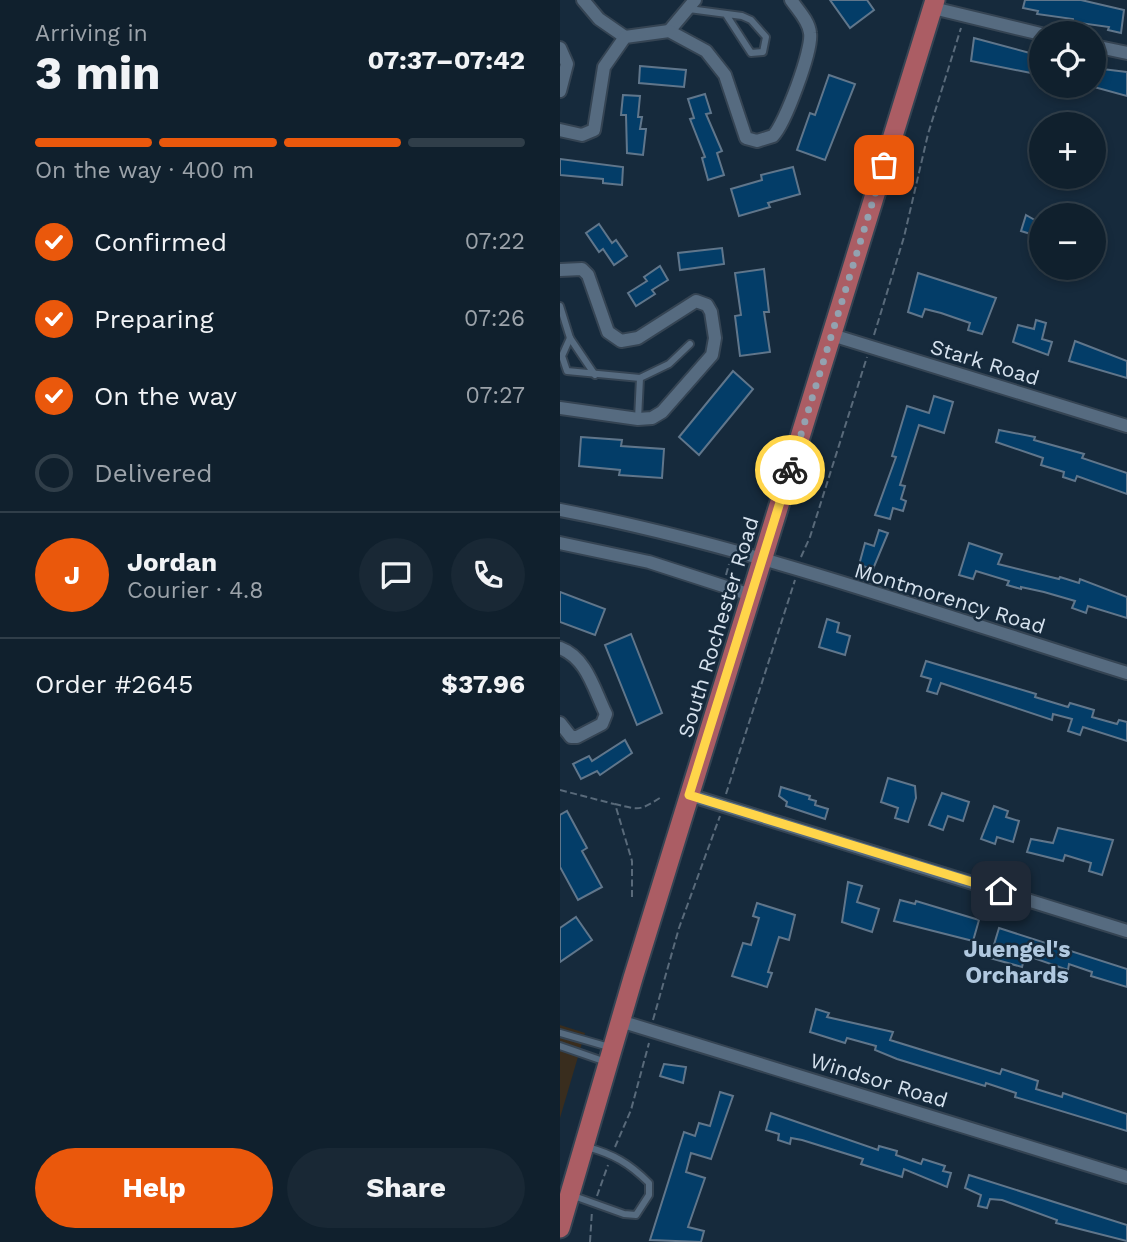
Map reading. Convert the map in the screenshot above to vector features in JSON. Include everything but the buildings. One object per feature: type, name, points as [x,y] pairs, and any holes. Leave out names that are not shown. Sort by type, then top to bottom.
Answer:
[{"type":"main road","name":"South Rochester Road","points":[[560,1228],[689,795],[934,4]]},
{"type":"street","points":[[583,0],[599,19],[625,37],[668,31],[695,43],[714,58],[725,75],[746,138],[751,141],[766,139],[778,131],[810,42],[809,29],[791,0]]},
{"type":"street","points":[[668,31],[692,4]]},
{"type":"street","points":[[934,4],[965,17],[1029,31]]},
{"type":"street","points":[[560,130],[582,135],[594,130],[604,67],[625,37]]},
{"type":"street","points":[[560,48],[567,64],[560,91]]},
{"type":"street","points":[[1106,49],[1127,53]]},
{"type":"street","points":[[560,270],[582,269],[588,275],[608,332],[621,341],[638,338],[696,301],[707,305],[711,312],[715,338],[712,355],[662,412],[652,418],[638,419],[560,408]]},
{"type":"street","name":"Stark Road","points":[[832,335],[1127,426]]},
{"type":"street","name":"Montmorency Road","points":[[560,510],[638,525],[762,560],[1127,673]]},
{"type":"street","points":[[560,544],[649,562],[751,595]]},
{"type":"street","points":[[560,648],[576,655],[582,663],[606,715],[602,724],[577,737],[571,737],[560,723]]},
{"type":"street","points":[[689,795],[1127,931]]},
{"type":"street","name":"Windsor Road","points":[[620,1021],[1127,1177]]},
{"type":"lane","points":[[692,4],[727,16],[751,20],[766,37],[763,52],[751,53],[727,16]]},
{"type":"lane","points":[[560,306],[570,338],[595,375]]},
{"type":"lane","points":[[570,338],[563,349],[564,367],[573,373],[640,378],[669,364],[690,344]]},
{"type":"lane","points":[[638,419],[640,378]]},
{"type":"lane","points":[[560,1033],[610,1055]]},
{"type":"lane","points":[[562,1050],[610,1055]]},
{"type":"lane","points":[[570,1194],[636,1215],[649,1195],[649,1183],[631,1165],[612,1154],[583,1147]]},
{"type":"path","points":[[590,1242],[595,1203],[631,1110],[680,928],[723,805],[735,760],[740,754],[803,548],[810,537],[870,347],[904,237],[928,134],[965,17]]},
{"type":"path","points":[[724,579],[730,559]]},
{"type":"path","points":[[560,790],[639,810],[648,809],[663,796]]},
{"type":"path","points":[[615,804],[632,861],[632,897]]},
{"type":"shaded area","points":[[560,1025],[585,1033],[560,1118]]},
{"type":"way so far","points":[[790,470],[884,165]]},
{"type":"district","name":"Juengel's Orchards","points":[[1017,962]]},
{"type":"route","points":[[790,470],[689,795],[1001,891]]}]
